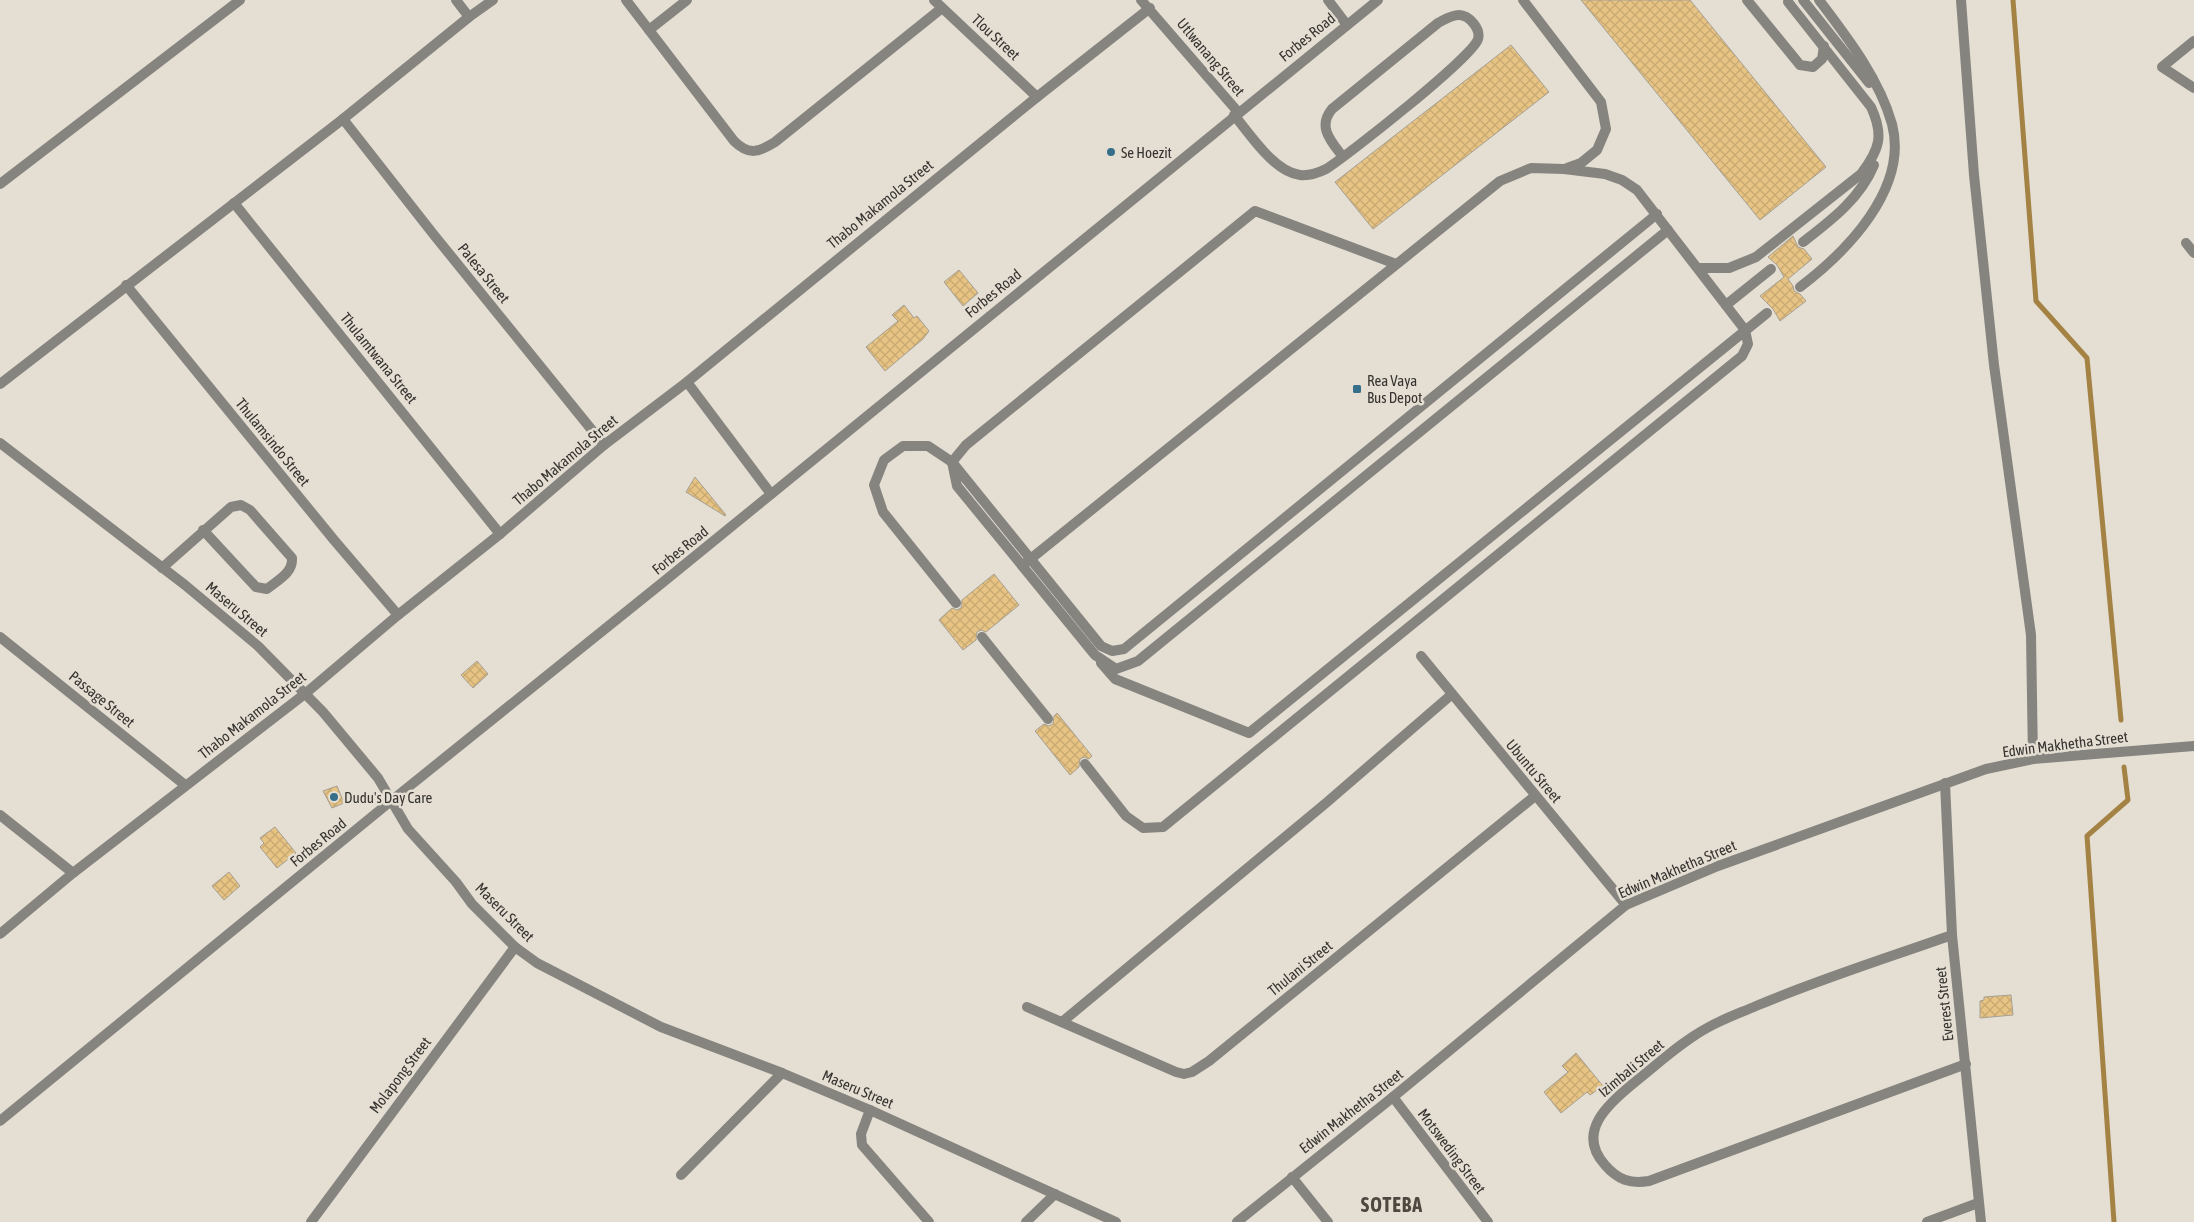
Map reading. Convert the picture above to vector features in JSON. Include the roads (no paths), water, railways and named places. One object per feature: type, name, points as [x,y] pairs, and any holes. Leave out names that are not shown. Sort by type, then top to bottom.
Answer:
[{"type":"street","points":[[0,184],[240,0]]},
{"type":"street","points":[[456,0],[469,17]]},
{"type":"street","points":[[0,384],[343,119],[469,17],[493,0]]},
{"type":"street","points":[[626,0],[734,141],[741,148],[751,152],[761,151],[775,142],[942,8]]},
{"type":"street","points":[[650,30],[688,0]]},
{"type":"street","name":"Tlou Street","points":[[934,0],[1037,97]]},
{"type":"street","name":"Utlwanang Street","points":[[1142,0],[1275,163],[1289,172],[1311,175],[1324,170],[1343,157],[1444,75],[1474,48],[1479,35],[1476,27],[1468,18],[1460,15],[1452,16],[1438,24],[1332,109],[1325,118],[1325,130],[1343,157]]},
{"type":"street","points":[[1328,0],[1347,25]]},
{"type":"street","name":"Forbes Road","points":[[0,1122],[391,801],[1378,0]]},
{"type":"street","points":[[1523,0],[1601,102],[1606,129],[1597,150],[1581,163],[1564,169]]},
{"type":"street","points":[[1748,0],[1800,65],[1813,66],[1822,59],[1824,46]]},
{"type":"street","points":[[1803,0],[1883,100]]},
{"type":"street","points":[[1800,288],[1822,270],[1865,224],[1890,175],[1894,149],[1892,125],[1883,100],[1864,64],[1818,0]]},
{"type":"street","points":[[1961,0],[1974,175],[1994,365],[2031,636],[2033,759]]},
{"type":"street","points":[[1788,2],[1871,107],[1878,122],[1880,138],[1878,156],[1871,172],[1855,196],[1835,216],[1802,242]]},
{"type":"street","name":"Thabo Makamola Street","points":[[0,934],[73,873],[306,693],[500,534],[604,445],[687,382],[1037,97],[1150,8]]},
{"type":"street","points":[[2194,41],[2162,67],[2194,88]]},
{"type":"street","name":"Palesa Street","points":[[343,119],[604,445]]},
{"type":"street","points":[[1698,268],[1729,268],[1756,257],[1861,174],[1873,159],[1880,138]]},
{"type":"street","points":[[1026,561],[1500,181],[1531,168],[1564,169],[1605,174],[1622,180],[1637,190],[1745,330],[1748,344],[1742,356],[1164,827],[1143,828],[1126,816],[1084,764]]},
{"type":"street","name":"Thulamtwana Street","points":[[234,202],[500,534]]},
{"type":"street","points":[[952,462],[966,445],[1255,211],[1396,264]]},
{"type":"street","points":[[956,603],[883,512],[874,485],[884,460],[903,446],[928,446],[952,462],[958,486],[1101,646],[1112,651],[1124,649],[1656,214]]},
{"type":"street","points":[[1095,655],[1116,669],[1138,661],[1668,230]]},
{"type":"street","points":[[2186,243],[2194,253]]},
{"type":"street","points":[[1726,304],[1770,269]]},
{"type":"street","name":"Thulamsindo Street","points":[[126,286],[398,616]]},
{"type":"street","points":[[1026,561],[1115,680],[1249,733],[1766,314]]},
{"type":"street","points":[[687,382],[771,494]]},
{"type":"street","name":"Maseru Street","points":[[0,442],[252,640],[306,693],[378,778],[408,829],[456,882],[472,904],[515,947],[537,963],[660,1028],[782,1073],[870,1110],[1116,1222]]},
{"type":"street","points":[[162,568],[203,530],[231,507],[241,505],[250,510],[292,558],[292,566],[288,572],[267,589],[256,587],[203,530]]},
{"type":"street","points":[[982,636],[1048,719]]},
{"type":"street","name":"Passage Street","points":[[0,637],[185,785]]},
{"type":"street","name":"Ubuntu Street","points":[[1421,656],[1626,905]]},
{"type":"street","points":[[1062,1022],[1326,803],[1452,695]]},
{"type":"street","name":"Edwin Makhetha Street","points":[[1237,1222],[1626,905],[1718,866],[1986,769],[2033,759],[2194,746]]},
{"type":"street","name":"Everest Street","points":[[1945,783],[1952,935],[1981,1222]]},
{"type":"street","name":"Thulani Street","points":[[1028,1007],[1167,1069],[1184,1074],[1192,1072],[1208,1062],[1535,796]]},
{"type":"street","points":[[0,815],[73,873]]},
{"type":"street","name":"Izimbali Street","points":[[1952,935],[1786,993],[1709,1026],[1630,1086],[1604,1110],[1594,1128],[1595,1148],[1603,1164],[1617,1176],[1630,1182],[1649,1181],[1966,1064]]},
{"type":"street","name":"Molapong Street","points":[[310,1222],[515,947]]},
{"type":"street","points":[[681,1175],[782,1073]]},
{"type":"street","name":"Motsweding Street","points":[[1392,1097],[1488,1222]]},
{"type":"street","points":[[870,1110],[861,1134],[862,1145],[929,1222]]},
{"type":"street","points":[[1292,1177],[1328,1222]]},
{"type":"street","points":[[1026,1222],[1055,1194]]},
{"type":"street","points":[[1927,1222],[1978,1203]]},
{"type":"waterway","points":[[2013,0],[2036,301],[2087,358],[2121,720]]},
{"type":"waterway","points":[[2114,1222],[2087,836],[2128,800],[2124,767]]},
{"type":"place","name":"Se Hoezit","points":[[1111,152]]},
{"type":"place","name":"Rea Vaya Bus Depot","points":[[1357,389]]},
{"type":"place","name":"Dudu's Day Care","points":[[334,797]]},
{"type":"district","name":"SOTEBA","points":[[1392,1204]]}]
